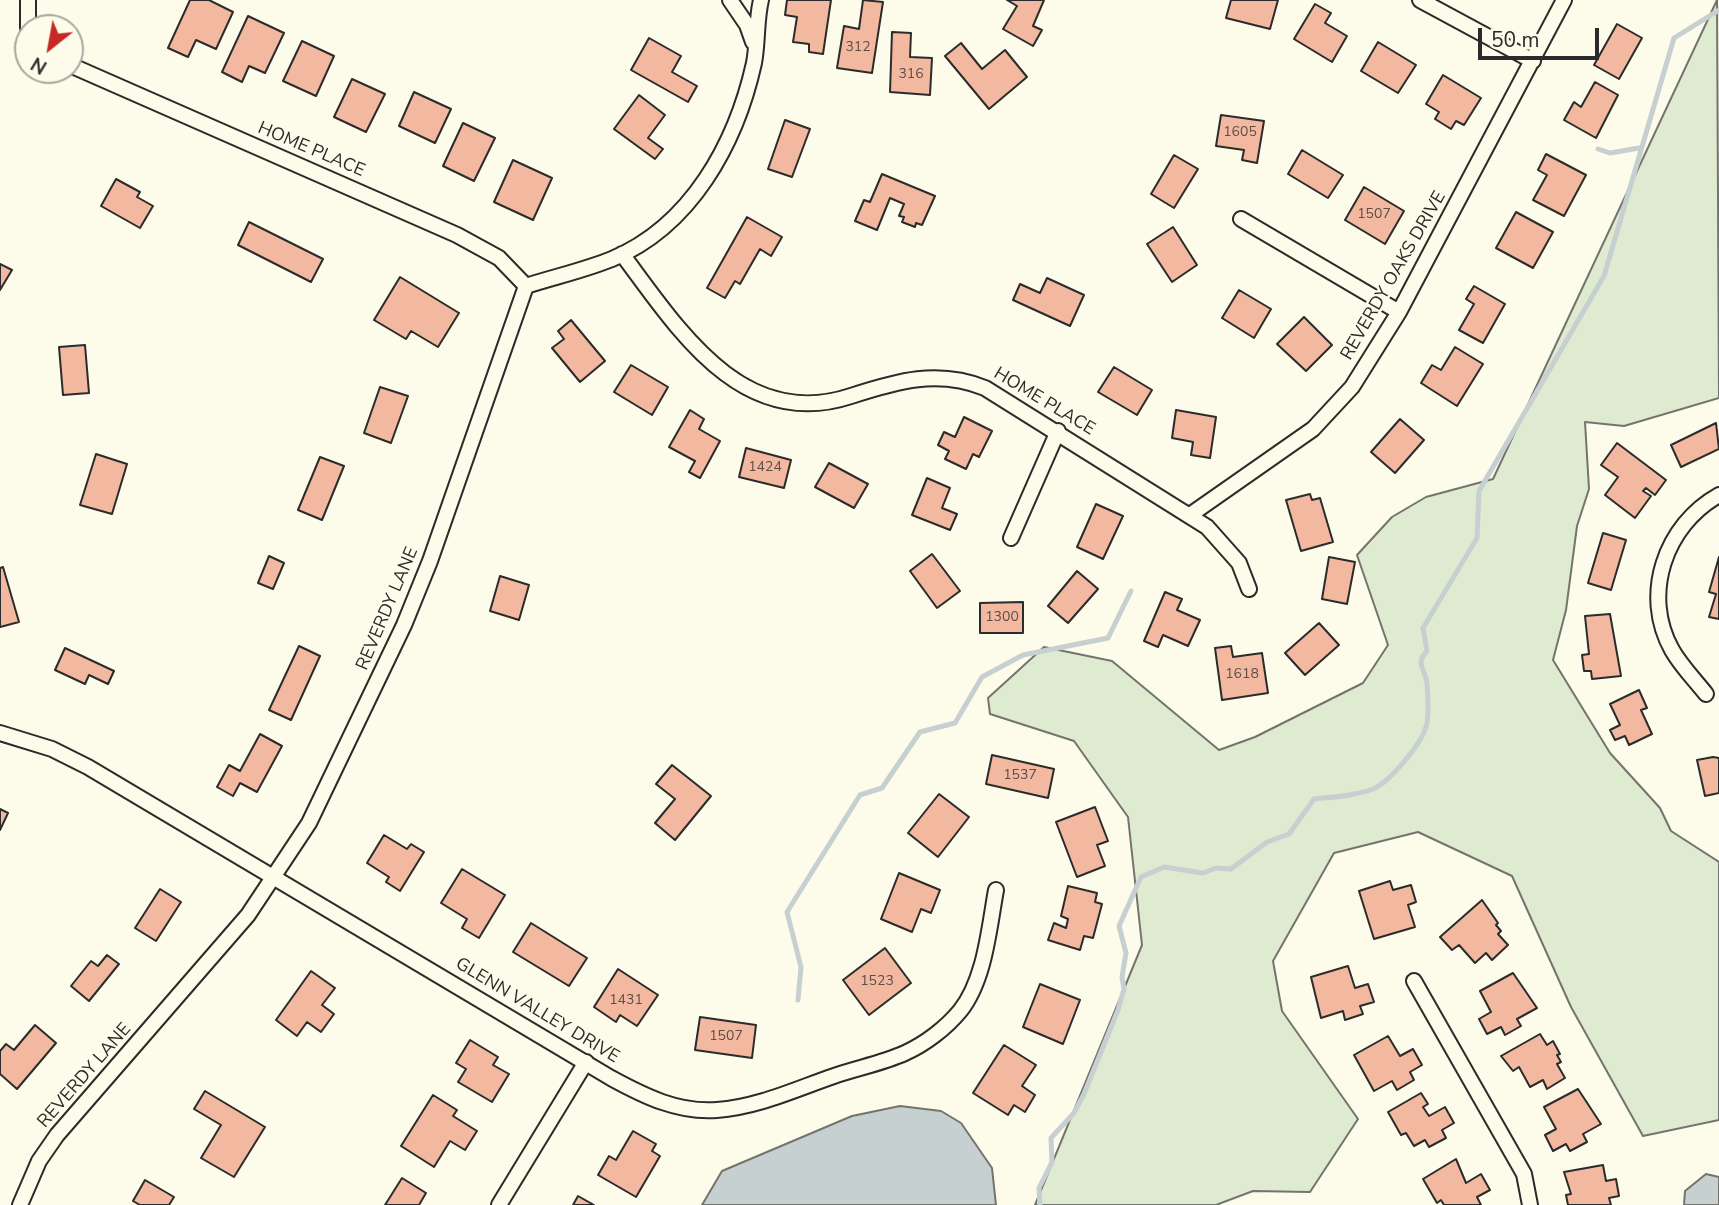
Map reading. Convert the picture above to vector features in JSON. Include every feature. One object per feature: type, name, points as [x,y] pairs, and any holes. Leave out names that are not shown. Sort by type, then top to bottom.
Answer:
[{"type":"street","points":[[730,0],[747,24],[755,46]]},
{"type":"street","points":[[526,286],[622,254],[664,228],[687,206],[707,177],[738,112],[754,62],[761,0]]},
{"type":"street","points":[[1420,0],[1533,61]]},
{"type":"street","name":"REVERDY OAKS DRIVE","points":[[1190,515],[1313,429],[1352,387],[1399,312],[1564,0]]},
{"type":"street","name":"HOME PLACE","points":[[84,71],[457,235],[499,258],[526,286]]},
{"type":"street","points":[[1241,219],[1399,312]]},
{"type":"street","name":"HOME PLACE","points":[[622,254],[675,325],[698,348],[734,380],[773,401],[805,405],[851,396],[897,380],[948,378],[985,388],[1190,515],[1218,538],[1239,563],[1249,589]]},
{"type":"street","name":"REVERDY LANE","points":[[20,1205],[39,1161],[57,1135],[248,915],[309,823],[404,625],[430,561],[526,286]]},
{"type":"street","points":[[1011,538],[1058,431]]},
{"type":"street","points":[[1706,694],[1673,652],[1665,635],[1660,618],[1659,584],[1665,554],[1673,539],[1693,513],[1719,495]]},
{"type":"street","name":"GLENN VALLEY DRIVE","points":[[0,733],[52,750],[88,767],[647,1098],[684,1108],[716,1110],[780,1097],[905,1053],[936,1034],[960,1011],[973,988],[988,936],[996,890]]},
{"type":"street","points":[[1414,981],[1524,1174],[1530,1205]]},
{"type":"street","points":[[499,1205],[586,1062]]},
{"type":"green space","points":[[1717,0],[1719,398],[1624,426],[1585,422],[1589,489],[1577,526],[1566,610],[1553,660],[1610,753],[1660,808],[1671,831],[1719,862],[1719,1120],[1643,1136],[1571,1007],[1512,876],[1418,832],[1334,853],[1273,961],[1282,1011],[1358,1119],[1310,1192],[1253,1191],[1216,1205],[1035,1205],[1142,945],[1128,817],[1074,741],[990,714],[988,698],[1044,647],[1112,661],[1219,750],[1255,737],[1363,683],[1388,645],[1357,555],[1392,517],[1426,497],[1493,479]]},
{"type":"shaded area","points":[[900,1106],[941,1111],[961,1123],[992,1168],[996,1205],[702,1205],[722,1171],[852,1116]]},
{"type":"shaded area","points":[[1706,1174],[1719,1177],[1719,1205],[1684,1205],[1685,1191]]},
{"type":"building","points":[[190,0],[209,0],[233,12],[216,49],[196,40],[188,57],[168,48]]},
{"type":"building","points":[[787,0],[831,0],[823,54],[809,52],[809,44],[793,42],[797,17],[785,15]]},
{"type":"building","points":[[863,0],[883,2],[872,73],[837,68],[844,26],[859,29]]},
{"type":"building","points":[[1007,0],[1044,0],[1033,26],[1042,30],[1033,46],[1003,29],[1017,6]]},
{"type":"building","points":[[1231,0],[1278,0],[1270,29],[1226,18]]},
{"type":"building","points":[[1315,4],[1331,13],[1325,23],[1347,36],[1332,62],[1294,39]]},
{"type":"building","points":[[248,16],[284,33],[265,73],[249,66],[242,82],[222,72]]},
{"type":"building","points":[[1617,24],[1642,38],[1619,79],[1594,65]]},
{"type":"building","points":[[892,32],[911,33],[910,57],[932,58],[930,95],[890,92]]},
{"type":"building","points":[[649,38],[681,56],[672,72],[697,86],[688,102],[631,70]]},
{"type":"building","points":[[302,41],[334,56],[316,96],[283,81]]},
{"type":"building","points":[[1378,42],[1416,65],[1398,93],[1361,71]]},
{"type":"building","points":[[961,43],[982,69],[1005,50],[1027,77],[989,109],[945,56]]},
{"type":"building","points":[[1443,75],[1481,98],[1464,125],[1456,121],[1451,129],[1435,119],[1439,112],[1426,104]]},
{"type":"building","points":[[352,79],[385,94],[366,132],[334,117]]},
{"type":"building","points":[[1595,82],[1618,95],[1596,138],[1564,120],[1574,102],[1581,107]]},
{"type":"building","points":[[414,92],[451,109],[435,143],[399,126]]},
{"type":"building","points":[[639,95],[665,115],[648,138],[663,149],[655,159],[614,129]]},
{"type":"building","points":[[1221,115],[1264,121],[1257,163],[1242,160],[1244,150],[1216,146]]},
{"type":"building","points":[[785,120],[810,129],[792,177],[768,169]]},
{"type":"building","points":[[463,123],[495,138],[474,181],[443,166]]},
{"type":"building","points":[[1302,150],[1343,175],[1328,198],[1288,174]]},
{"type":"building","points":[[1546,154],[1586,175],[1564,216],[1533,200],[1547,175],[1538,170]]},
{"type":"building","points":[[1174,155],[1198,169],[1174,208],[1151,194]]},
{"type":"building","points":[[513,160],[552,178],[533,220],[494,202]]},
{"type":"building","points":[[882,174],[935,196],[922,225],[916,223],[915,227],[902,222],[904,217],[899,216],[904,204],[890,198],[877,230],[855,221],[864,200],[870,202]]},
{"type":"building","points":[[116,179],[140,192],[137,197],[153,206],[140,228],[101,206]]},
{"type":"building","points":[[1364,187],[1404,211],[1385,244],[1345,220]]},
{"type":"building","points":[[1516,212],[1553,232],[1533,268],[1496,248]]},
{"type":"building","points":[[747,217],[782,237],[771,256],[760,249],[740,284],[735,281],[725,298],[707,288]]},
{"type":"building","points":[[249,222],[323,259],[311,282],[238,245]]},
{"type":"building","points":[[1173,227],[1197,265],[1172,282],[1147,244]]},
{"type":"building","points":[[0,264],[12,270],[0,290]]},
{"type":"building","points":[[400,277],[459,313],[438,347],[411,331],[406,339],[374,320]]},
{"type":"building","points":[[1047,278],[1084,295],[1070,326],[1013,300],[1020,284],[1040,293]]},
{"type":"building","points":[[1474,286],[1505,304],[1483,343],[1459,330],[1474,304],[1466,299]]},
{"type":"building","points":[[1239,290],[1271,309],[1254,338],[1222,318]]},
{"type":"building","points":[[1304,317],[1332,345],[1306,371],[1277,344]]},
{"type":"building","points":[[571,320],[605,361],[580,382],[552,348],[564,339],[558,331]]},
{"type":"building","points":[[85,345],[89,393],[63,395],[59,347]]},
{"type":"building","points":[[1455,347],[1483,364],[1457,406],[1421,383],[1432,365],[1441,370]]},
{"type":"building","points":[[631,365],[668,387],[652,415],[614,392]]},
{"type":"building","points":[[1114,367],[1152,390],[1137,415],[1098,392]]},
{"type":"building","points":[[380,387],[408,396],[391,443],[364,433]]},
{"type":"building","points":[[690,410],[704,419],[699,429],[720,441],[700,478],[689,472],[695,461],[669,447]]},
{"type":"building","points":[[1176,410],[1216,417],[1210,458],[1191,455],[1193,442],[1172,438]]},
{"type":"building","points":[[964,417],[992,431],[979,457],[973,454],[966,469],[945,459],[949,451],[938,445],[944,432],[955,437]]},
{"type":"building","points":[[1400,419],[1424,440],[1395,473],[1371,452]]},
{"type":"building","points":[[1716,423],[1719,449],[1681,467],[1671,445]]},
{"type":"building","points":[[1617,443],[1666,480],[1655,495],[1646,488],[1643,491],[1651,496],[1635,518],[1605,495],[1618,477],[1601,465]]},
{"type":"building","points":[[746,448],[791,460],[784,488],[739,477]]},
{"type":"building","points":[[96,454],[127,464],[112,514],[80,505]]},
{"type":"building","points":[[320,457],[344,466],[322,520],[298,510]]},
{"type":"building","points":[[829,463],[868,484],[854,508],[815,487]]},
{"type":"building","points":[[927,478],[950,488],[942,508],[957,514],[950,530],[912,515]]},
{"type":"building","points":[[1310,494],[1312,500],[1320,498],[1333,542],[1301,551],[1286,500]]},
{"type":"building","points":[[1096,504],[1123,516],[1103,559],[1077,547]]},
{"type":"building","points":[[1603,533],[1626,540],[1611,590],[1588,583]]},
{"type":"building","points":[[932,554],[960,591],[937,608],[910,571]]},
{"type":"building","points":[[269,556],[284,563],[273,589],[258,583]]},
{"type":"building","points":[[1329,557],[1355,562],[1347,604],[1322,599]]},
{"type":"building","points":[[1719,557],[1719,619],[1709,617],[1716,594],[1709,592]]},
{"type":"building","points":[[3,567],[19,622],[0,627],[0,568]]},
{"type":"building","points":[[1077,571],[1098,589],[1068,623],[1048,606]]},
{"type":"building","points":[[500,576],[529,585],[519,620],[490,611]]},
{"type":"building","points":[[1165,592],[1182,599],[1177,610],[1200,620],[1188,646],[1163,635],[1158,647],[1144,641]]},
{"type":"building","points":[[1023,602],[1023,633],[980,633],[980,603]]},
{"type":"building","points":[[1610,614],[1621,676],[1592,679],[1591,671],[1584,671],[1582,655],[1589,654],[1585,616]]},
{"type":"building","points":[[1319,623],[1339,645],[1305,675],[1285,653]]},
{"type":"building","points":[[299,646],[320,656],[291,720],[269,710]]},
{"type":"building","points":[[1231,646],[1233,657],[1262,653],[1268,693],[1222,700],[1215,648]]},
{"type":"building","points":[[65,648],[114,671],[108,684],[89,675],[85,684],[55,670]]},
{"type":"building","points":[[1639,690],[1647,708],[1641,710],[1652,734],[1629,745],[1625,736],[1615,740],[1610,730],[1620,725],[1610,704]]},
{"type":"building","points":[[260,734],[282,746],[257,792],[240,783],[233,796],[217,787],[229,765],[240,771]]},
{"type":"building","points":[[992,755],[1054,769],[1048,798],[986,784]]},
{"type":"building","points":[[1719,758],[1719,793],[1705,796],[1697,760]]},
{"type":"building","points":[[672,765],[711,796],[675,840],[655,823],[675,799],[656,784]]},
{"type":"building","points":[[939,794],[969,817],[938,857],[908,833]]},
{"type":"building","points":[[1095,807],[1108,841],[1097,845],[1105,866],[1077,877],[1056,822]]},
{"type":"building","points":[[0,809],[8,813],[0,830]]},
{"type":"building","points":[[384,835],[407,849],[411,844],[424,852],[400,891],[386,882],[389,877],[367,863]]},
{"type":"building","points":[[462,869],[505,895],[479,938],[462,928],[467,919],[441,903]]},
{"type":"building","points":[[899,873],[940,890],[931,913],[921,909],[912,932],[881,919]]},
{"type":"building","points":[[1390,881],[1393,890],[1411,885],[1416,902],[1408,905],[1415,927],[1374,939],[1359,891]]},
{"type":"building","points":[[1068,886],[1097,893],[1095,902],[1102,904],[1093,938],[1084,936],[1080,950],[1048,940],[1054,923],[1066,928],[1068,919],[1061,916]]},
{"type":"building","points":[[160,889],[181,902],[156,941],[135,928]]},
{"type":"building","points":[[1482,900],[1498,923],[1496,925],[1501,931],[1498,934],[1508,945],[1492,960],[1486,953],[1475,963],[1459,945],[1452,950],[1440,937]]},
{"type":"building","points":[[531,923],[587,958],[569,986],[513,952]]},
{"type":"building","points":[[885,948],[911,983],[869,1015],[843,980]]},
{"type":"building","points":[[107,955],[119,964],[89,1001],[71,986],[91,961],[98,966]]},
{"type":"building","points":[[1348,966],[1355,988],[1368,984],[1374,1002],[1360,1006],[1363,1014],[1345,1020],[1343,1011],[1321,1018],[1311,977]]},
{"type":"building","points":[[618,969],[658,995],[637,1026],[620,1015],[616,1022],[594,1007]]},
{"type":"building","points":[[311,971],[335,988],[322,1005],[334,1014],[321,1032],[307,1022],[297,1036],[276,1020]]},
{"type":"building","points":[[1513,973],[1537,1008],[1517,1019],[1521,1026],[1505,1035],[1501,1027],[1487,1034],[1479,1019],[1491,1012],[1480,991]]},
{"type":"building","points":[[1040,984],[1080,1000],[1063,1044],[1023,1027]]},
{"type":"building","points":[[700,1017],[756,1025],[752,1058],[695,1050]]},
{"type":"building","points":[[35,1025],[56,1043],[17,1089],[0,1074],[0,1051],[6,1044],[14,1050]]},
{"type":"building","points":[[1540,1034],[1547,1045],[1553,1041],[1560,1054],[1557,1055],[1561,1062],[1557,1064],[1565,1078],[1547,1089],[1543,1080],[1530,1087],[1519,1067],[1513,1071],[1501,1056]]},
{"type":"building","points":[[1388,1036],[1400,1056],[1413,1049],[1422,1065],[1410,1072],[1414,1080],[1397,1090],[1392,1081],[1374,1091],[1354,1055]]},
{"type":"building","points":[[470,1040],[498,1057],[493,1065],[509,1074],[492,1102],[458,1082],[466,1069],[456,1063]]},
{"type":"building","points":[[1004,1045],[1036,1065],[1022,1086],[1035,1095],[1025,1112],[1014,1105],[1008,1115],[973,1093]]},
{"type":"building","points":[[1578,1089],[1601,1124],[1583,1134],[1587,1142],[1570,1151],[1566,1144],[1553,1151],[1545,1135],[1556,1129],[1544,1107]]},
{"type":"building","points":[[205,1091],[265,1127],[234,1177],[201,1158],[221,1125],[194,1109]]},
{"type":"building","points":[[1421,1093],[1428,1104],[1423,1107],[1429,1116],[1445,1107],[1454,1123],[1442,1130],[1446,1138],[1429,1147],[1425,1140],[1414,1146],[1406,1133],[1401,1135],[1388,1112]]},
{"type":"building","points":[[433,1095],[457,1110],[453,1116],[477,1131],[465,1150],[450,1141],[434,1167],[401,1146]]},
{"type":"building","points":[[633,1131],[656,1144],[652,1151],[660,1156],[636,1197],[598,1175],[609,1156],[616,1160]]},
{"type":"building","points":[[1456,1159],[1466,1183],[1481,1174],[1490,1190],[1477,1197],[1481,1205],[1444,1205],[1441,1200],[1437,1203],[1423,1179]]},
{"type":"building","points":[[1603,1165],[1606,1181],[1616,1179],[1619,1196],[1609,1198],[1611,1205],[1568,1205],[1566,1195],[1571,1194],[1564,1172]]},
{"type":"building","points":[[402,1178],[426,1193],[419,1205],[385,1205]]},
{"type":"building","points":[[145,1180],[174,1197],[169,1205],[140,1205],[133,1201]]},
{"type":"building","points":[[578,1196],[594,1205],[573,1205]]},
{"type":"waterway","points":[[1040,1205],[1039,1188],[1052,1162],[1051,1138],[1074,1113],[1084,1094],[1118,1010],[1124,989],[1122,977],[1126,953],[1119,926],[1141,877],[1164,867],[1203,873],[1216,868],[1231,869],[1267,842],[1289,834],[1314,799],[1344,796],[1380,785],[1397,770],[1420,740],[1425,731],[1428,709],[1427,684],[1421,664],[1427,651],[1423,628],[1477,538],[1479,491],[1604,276],[1674,38],[1719,10]]},
{"type":"waterway","points":[[1598,149],[1610,153],[1639,148]]},
{"type":"waterway","points":[[798,1000],[801,967],[787,912],[860,795],[882,788],[920,732],[955,723],[982,677],[1023,655],[1108,638],[1131,591]]}]
